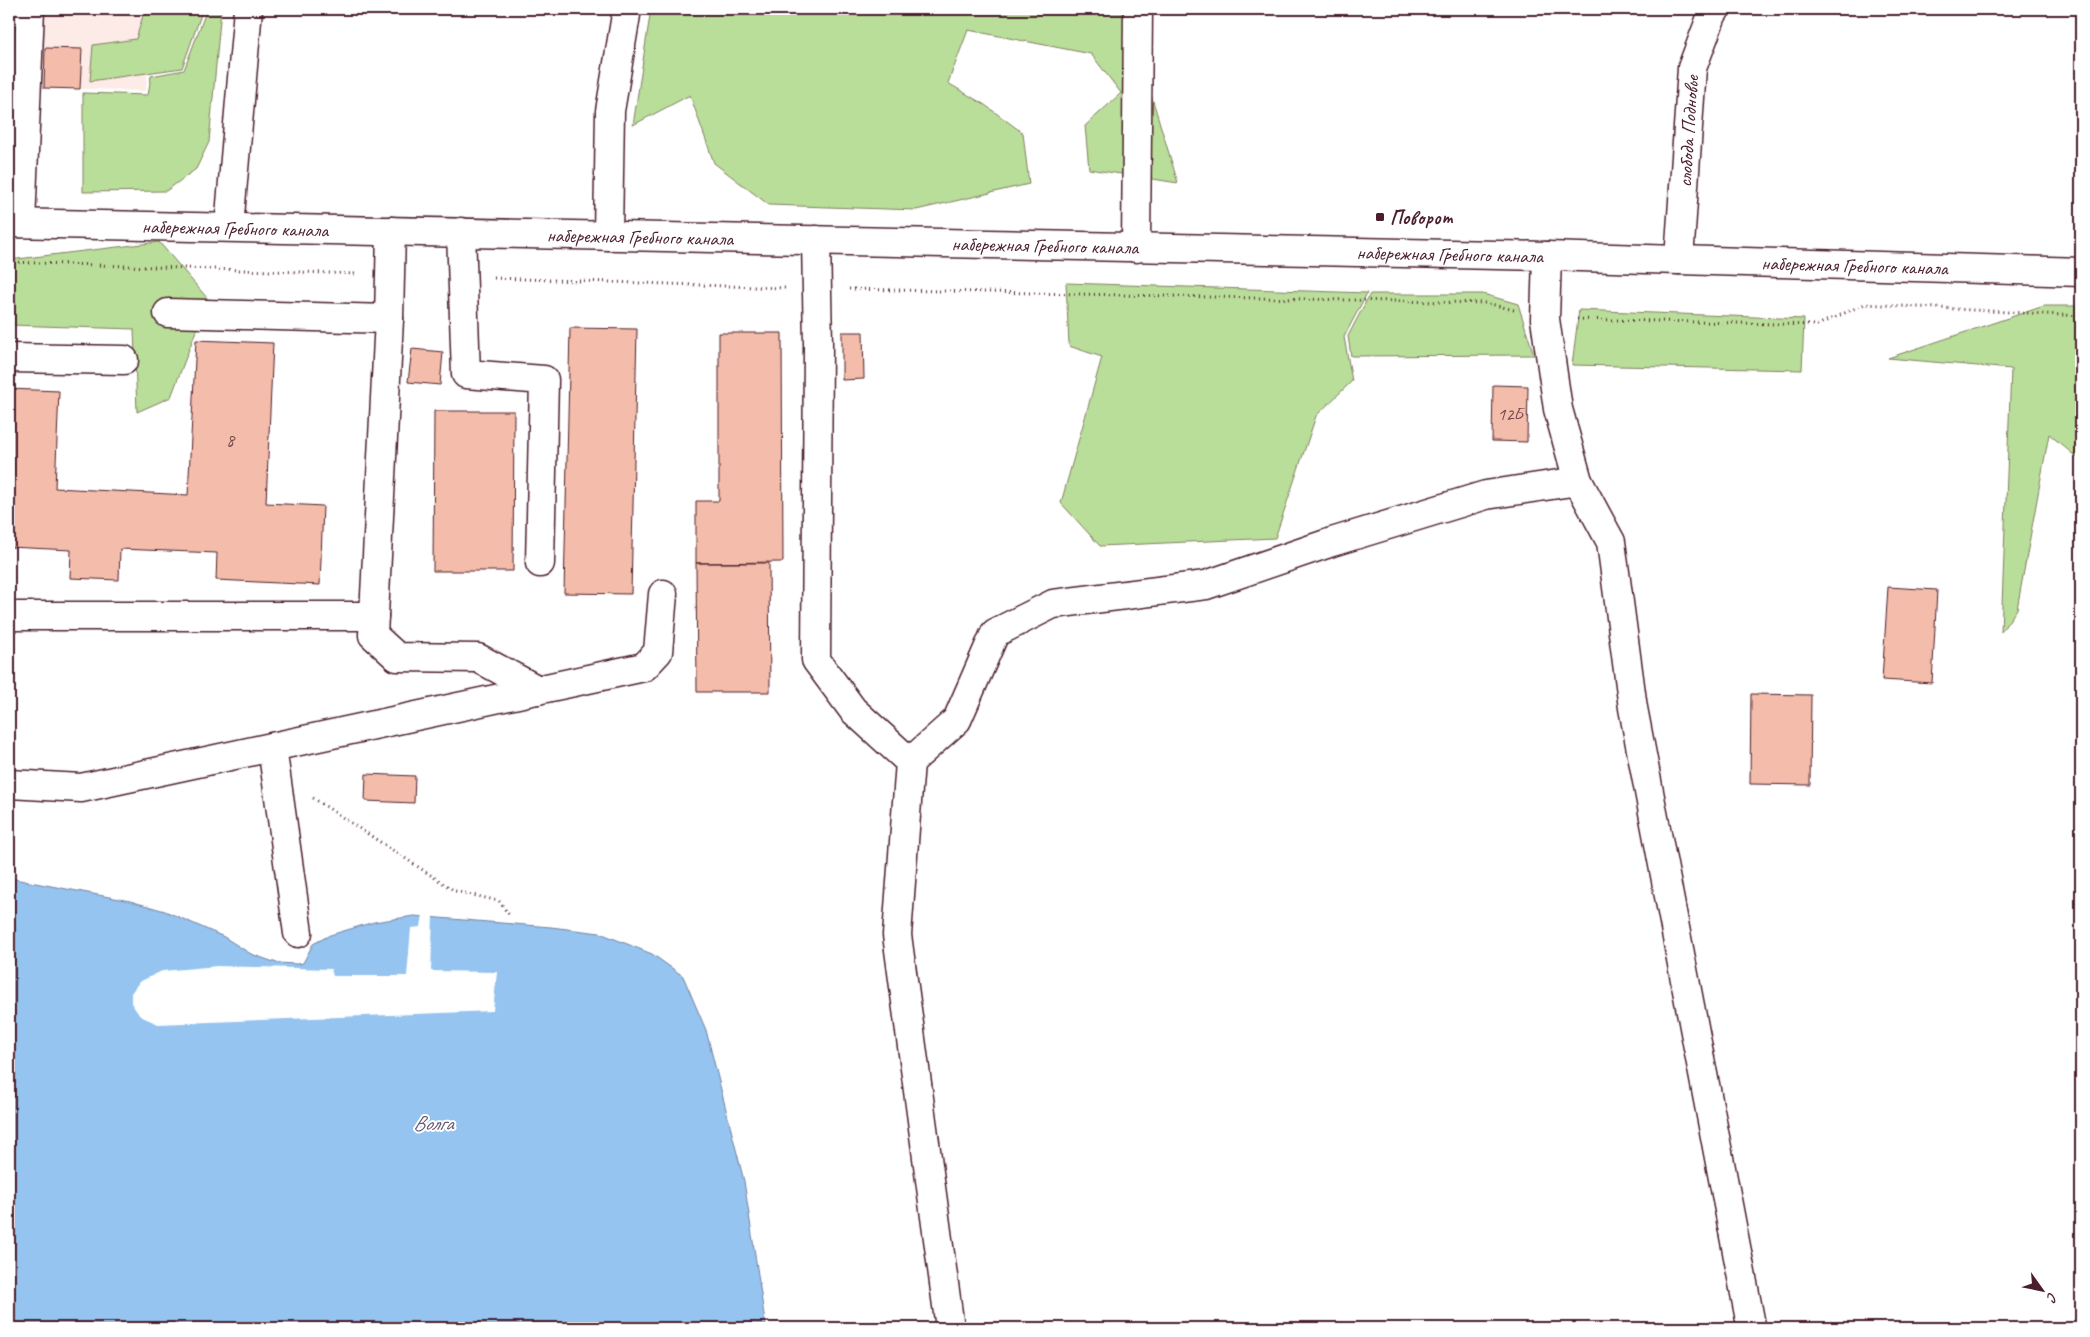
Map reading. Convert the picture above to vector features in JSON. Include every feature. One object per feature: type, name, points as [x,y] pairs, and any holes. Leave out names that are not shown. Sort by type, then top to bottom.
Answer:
[{"type":"street","points":[[15,223],[30,9]]},
{"type":"street","points":[[229,227],[248,9]]},
{"type":"street","points":[[608,236],[610,111],[627,9]]},
{"type":"street","points":[[1136,248],[1138,9]]},
{"type":"street","name":"слобода Подновье","points":[[1678,260],[1692,68],[1716,9]]},
{"type":"street","name":"набережная Гребного канала","points":[[15,223],[1547,256],[2081,272]]},
{"type":"street","points":[[392,231],[373,635],[397,657],[478,658],[538,690]]},
{"type":"street","points":[[461,232],[466,374],[544,380],[540,563]]},
{"type":"street","points":[[816,240],[816,660],[853,710],[910,762]]},
{"type":"street","points":[[1547,256],[1545,319],[1558,409],[1578,481],[1611,542],[1634,708],[1751,1325]]},
{"type":"street","points":[[168,313],[389,319]]},
{"type":"street","points":[[9,358],[124,360]]},
{"type":"street","points":[[950,1328],[897,935],[910,762],[957,720],[995,633],[1053,604],[1206,585],[1332,542],[1486,495],[1578,481]]},
{"type":"street","points":[[9,784],[81,788],[644,668],[658,652],[663,594]]},
{"type":"street","points":[[9,616],[374,616]]},
{"type":"street","points":[[272,747],[298,933]]},
{"type":"path","points":[[9,262],[390,275]]},
{"type":"path","points":[[463,277],[817,289],[1487,303],[1545,319],[1817,325],[1865,304],[2081,316]]},
{"type":"path","points":[[307,791],[313,799],[455,891],[499,901],[509,915]]},
{"type":"shaded area","points":[[9,9],[153,9],[146,91],[9,86]]},
{"type":"green space","points":[[145,9],[203,9],[182,68],[90,81],[93,45],[136,39]]},
{"type":"green space","points":[[207,9],[221,9],[209,142],[196,169],[166,191],[83,192],[83,93],[148,95],[151,76],[184,70]]},
{"type":"green space","points":[[651,9],[1125,9],[1178,183],[1089,169],[1085,126],[1121,93],[1091,54],[968,30],[948,83],[985,105],[1023,133],[1029,184],[916,210],[769,205],[714,163],[690,95],[633,125]]},
{"type":"green space","points":[[159,242],[208,299],[171,397],[137,412],[134,329],[9,325],[9,260]]},
{"type":"green space","points":[[1066,283],[1367,293],[1344,337],[1352,381],[1316,416],[1275,538],[1100,546],[1061,503],[1102,357],[1069,346]]},
{"type":"green space","points":[[1370,294],[1483,294],[1518,304],[1534,355],[1351,356],[1348,336]]},
{"type":"green space","points":[[2044,306],[2081,306],[2081,461],[2049,434],[2017,609],[2001,632],[2011,369],[1888,358]]},
{"type":"green space","points":[[1579,310],[1804,319],[1802,370],[1572,365]]},
{"type":"water","name":"Волга","points":[[9,878],[130,901],[165,911],[224,937],[251,954],[277,963],[303,963],[313,944],[330,935],[374,922],[414,916],[551,927],[600,933],[652,954],[683,976],[706,1030],[744,1181],[766,1328],[9,1328]]},
{"type":"pier","points":[[423,914],[433,915],[431,971],[497,972],[493,1011],[158,1024],[140,1016],[131,1003],[131,993],[139,982],[162,971],[217,966],[331,969],[333,976],[407,976],[411,928],[421,927]]},
{"type":"building","points":[[45,48],[82,49],[80,89],[44,88]]},
{"type":"building","points":[[570,328],[637,329],[631,594],[564,593]]},
{"type":"building","points":[[842,332],[863,332],[864,379],[842,380]]},
{"type":"building","points":[[719,333],[782,333],[783,562],[696,563],[696,501],[719,501]]},
{"type":"building","points":[[196,340],[273,343],[266,503],[323,506],[320,585],[216,580],[217,553],[120,549],[119,580],[70,578],[71,550],[9,547],[9,389],[59,391],[55,488],[188,495]]},
{"type":"building","points":[[412,349],[443,352],[440,385],[408,382]]},
{"type":"building","points":[[1493,385],[1528,386],[1527,442],[1492,441]]},
{"type":"building","points":[[434,411],[514,411],[513,571],[433,571]]},
{"type":"building","points":[[696,563],[769,563],[770,692],[697,692]]},
{"type":"building","points":[[1888,587],[1937,590],[1932,683],[1882,680]]},
{"type":"building","points":[[1751,694],[1811,695],[1810,785],[1750,784]]},
{"type":"building","points":[[366,774],[415,776],[414,803],[365,801]]},
{"type":"place","name":"Поворот","points":[[1380,217]]}]
